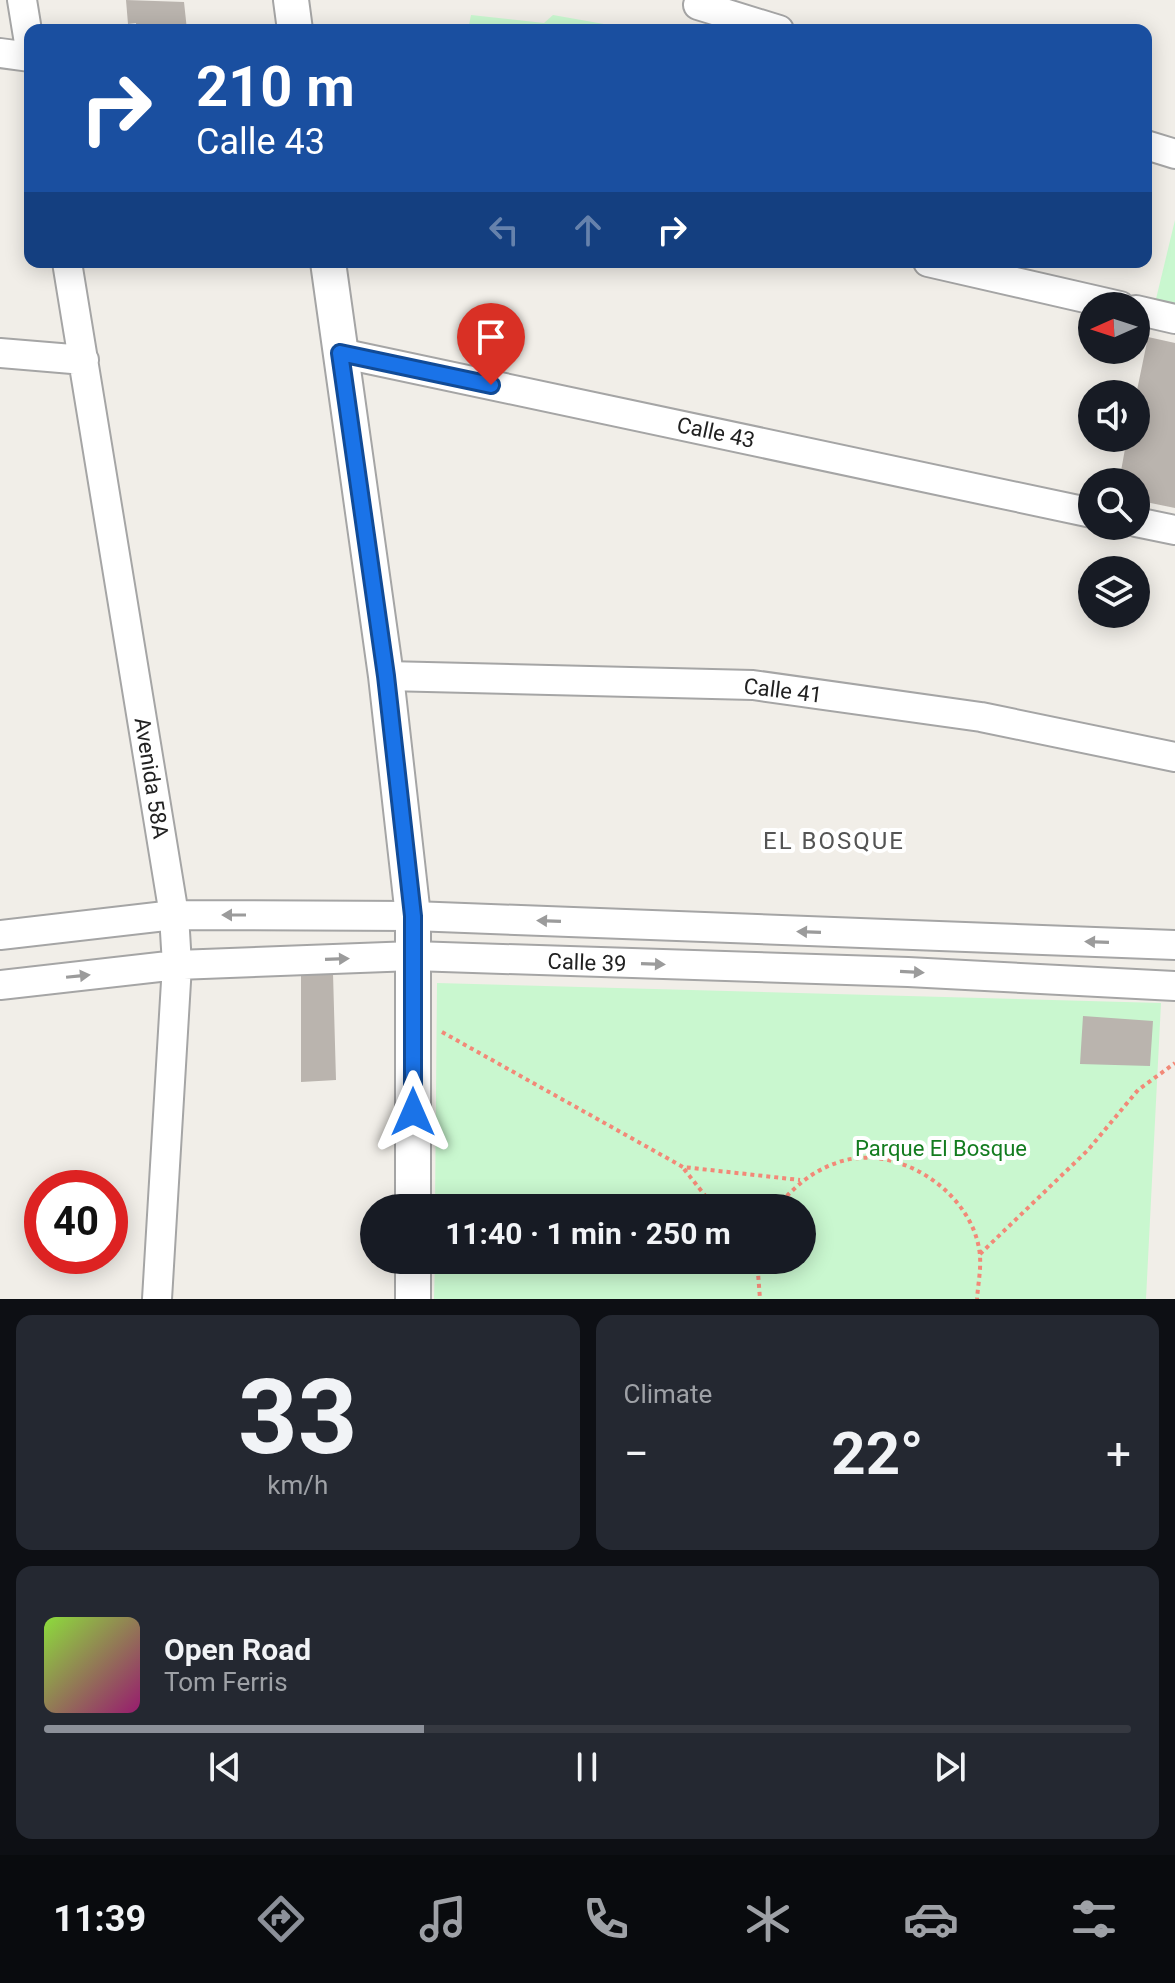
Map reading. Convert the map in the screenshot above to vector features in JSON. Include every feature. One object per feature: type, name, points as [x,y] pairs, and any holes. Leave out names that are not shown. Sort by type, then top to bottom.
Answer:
[{"type":"street","points":[[22,0],[26,24]]},
{"type":"street","points":[[291,0],[294,24]]},
{"type":"street","points":[[696,12],[751,24]]},
{"type":"street","points":[[0,53],[24,56]]},
{"type":"street","points":[[1152,147],[1175,154]]},
{"type":"street","name":"Avenida 58A","points":[[68,268],[174,915],[177,965],[157,1299]]},
{"type":"street","points":[[329,268],[386,676],[413,916],[413,1194]]},
{"type":"street","points":[[954,268],[1078,296]]},
{"type":"street","points":[[1150,313],[1175,319]]},
{"type":"street","points":[[0,353],[84,360]]},
{"type":"street","name":"Calle 43","points":[[340,353],[1078,510]]},
{"type":"street","points":[[1150,525],[1175,530]]},
{"type":"street","name":"Calle 41","points":[[386,676],[753,685],[981,717],[1175,757]]},
{"type":"street","name":"Calle 39","points":[[0,935],[174,915],[413,916],[1175,945]]},
{"type":"street","name":"Calle 39","points":[[0,985],[177,965],[413,956],[908,972],[1175,986]]},
{"type":"street","points":[[413,1274],[413,1299]]},
{"type":"path","points":[[413,1017],[683,1167],[800,1180]]},
{"type":"path","points":[[980,1254],[1088,1150],[1138,1090],[1175,1063]]},
{"type":"path","points":[[788,1194],[800,1180],[842,1161],[888,1159],[931,1177],[963,1210],[980,1254],[977,1299]]},
{"type":"path","points":[[683,1167],[704,1194]]},
{"type":"path","points":[[757,1274],[760,1299]]},
{"type":"green space","points":[[471,15],[544,23],[553,15],[604,24],[469,24]]},
{"type":"green space","points":[[1175,220],[1175,304],[1156,299]]},
{"type":"green space","name":"Parque El Bosque","points":[[437,983],[1161,1003],[1146,1299],[434,1299],[435,1274],[816,1274],[816,1194],[435,1194]]},
{"type":"building","points":[[126,0],[184,2],[186,24],[128,24]]},
{"type":"building","points":[[1150,337],[1175,343],[1175,508],[1150,503],[1150,468],[1122,468],[1124,452],[1150,452],[1150,380],[1139,380],[1142,364],[1150,364]]},
{"type":"building","points":[[301,973],[333,973],[336,1080],[301,1082]]},
{"type":"building","points":[[1083,1016],[1153,1021],[1150,1066],[1080,1064]]},
{"type":"district","name":"EL BOSQUE","points":[[834,841]]},
{"type":"route","points":[[413,1112],[413,916],[386,676],[340,353],[491,385]]}]
